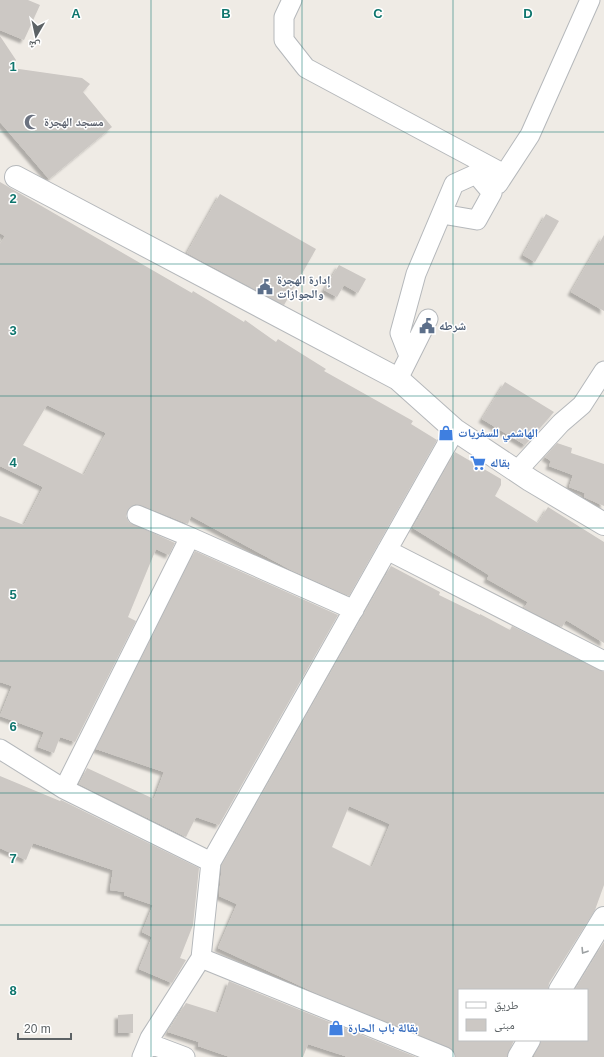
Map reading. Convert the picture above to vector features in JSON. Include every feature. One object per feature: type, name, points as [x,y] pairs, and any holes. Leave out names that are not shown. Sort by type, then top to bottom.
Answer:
[{"type":"street","points":[[292,0],[284,17],[284,40],[306,68],[504,174]]},
{"type":"street","points":[[442,214],[477,220],[492,193],[530,135],[590,0]]},
{"type":"street","points":[[409,356],[400,333],[416,274],[454,184],[476,174],[492,193]]},
{"type":"street","points":[[16,177],[398,380],[456,430],[517,471],[604,524]]},
{"type":"street","points":[[398,380],[428,319]]},
{"type":"street","points":[[517,471],[561,423],[582,405],[604,370]]},
{"type":"street","points":[[185,1057],[145,1050],[201,958],[211,862],[456,430]]},
{"type":"street","points":[[137,515],[354,610]]},
{"type":"street","points":[[64,790],[190,537]]},
{"type":"street","points":[[387,550],[604,661]]},
{"type":"street","points":[[0,749],[64,790],[211,862]]},
{"type":"street","points":[[561,989],[604,918]]},
{"type":"street","points":[[201,958],[445,1057]]},
{"type":"street","points":[[519,1057],[528,1041]]},
{"type":"building","points":[[0,0],[28,0],[40,5],[24,40],[0,30]]},
{"type":"building","points":[[0,36],[16,60],[12,68],[82,78],[90,84],[83,92],[112,127],[49,179],[0,122]]},
{"type":"building","points":[[0,182],[192,293],[193,291],[244,322],[245,320],[276,342],[278,339],[326,369],[324,371],[413,421],[411,424],[437,440],[349,596],[291,570],[191,516],[188,524],[141,505],[135,504],[130,507],[126,516],[129,522],[175,543],[169,555],[156,549],[128,617],[136,621],[75,742],[60,737],[54,753],[38,747],[44,732],[0,716],[12,686],[0,682],[0,516],[24,525],[43,487],[0,466],[0,244],[5,236],[0,233]],"holes":[[[47,405],[106,433],[84,475],[23,445]]]},
{"type":"building","points":[[220,194],[316,249],[284,305],[187,253]]},
{"type":"building","points":[[546,214],[559,221],[535,262],[523,255]]},
{"type":"building","points":[[604,235],[604,311],[571,292]]},
{"type":"building","points":[[339,265],[366,279],[358,293],[344,285],[337,297],[324,290]]},
{"type":"building","points":[[505,382],[554,412],[525,445],[482,419]]},
{"type":"building","points":[[557,443],[572,448],[571,453],[604,464],[604,506],[584,497],[585,493],[569,487],[573,475],[549,466],[551,461],[545,457]]},
{"type":"building","points":[[455,452],[501,479],[501,485],[495,496],[538,523],[548,507],[604,542],[604,643],[566,620],[562,627],[524,608],[528,602],[487,579],[489,575],[413,528]]},
{"type":"building","points":[[195,551],[338,615],[219,825],[196,817],[186,837],[79,784],[87,768],[154,799],[164,772],[96,749]]},
{"type":"building","points":[[391,566],[440,592],[439,595],[510,630],[512,626],[604,672],[604,885],[595,910],[549,983],[548,989],[458,989],[458,1041],[514,1041],[507,1057],[456,1057],[454,1051],[449,1047],[318,994],[218,948],[237,904],[219,896],[222,865]],"holes":[[[349,806],[390,824],[372,867],[332,847]]]},
{"type":"building","points":[[0,776],[60,801],[61,800],[199,868],[193,925],[180,958],[186,960],[172,983],[139,969],[152,937],[142,932],[153,905],[124,895],[125,892],[110,890],[113,870],[33,843],[26,860],[0,848]]},
{"type":"building","points":[[604,942],[604,1057],[534,1057],[541,1041],[588,1041],[588,989],[576,989]]},
{"type":"building","points":[[229,981],[416,1057],[348,1057],[308,1044],[303,1057],[230,1057],[198,1046],[199,1042],[168,1032],[186,1003],[218,1013]]},
{"type":"building","points":[[133,1014],[133,1033],[118,1033],[118,1015]]},
{"type":"place","name":"مسجد الهجرة","points":[[32,122]]},
{"type":"place","name":"إدارة الهجرة والجوازات","points":[[265,287]]},
{"type":"place","name":"شرطه","points":[[427,326]]},
{"type":"place","name":"الهاشمي للسفريات","points":[[446,433]]},
{"type":"place","name":"بقاله","points":[[478,463]]},
{"type":"place","name":"بقالة باب الحارة","points":[[336,1028]]}]
